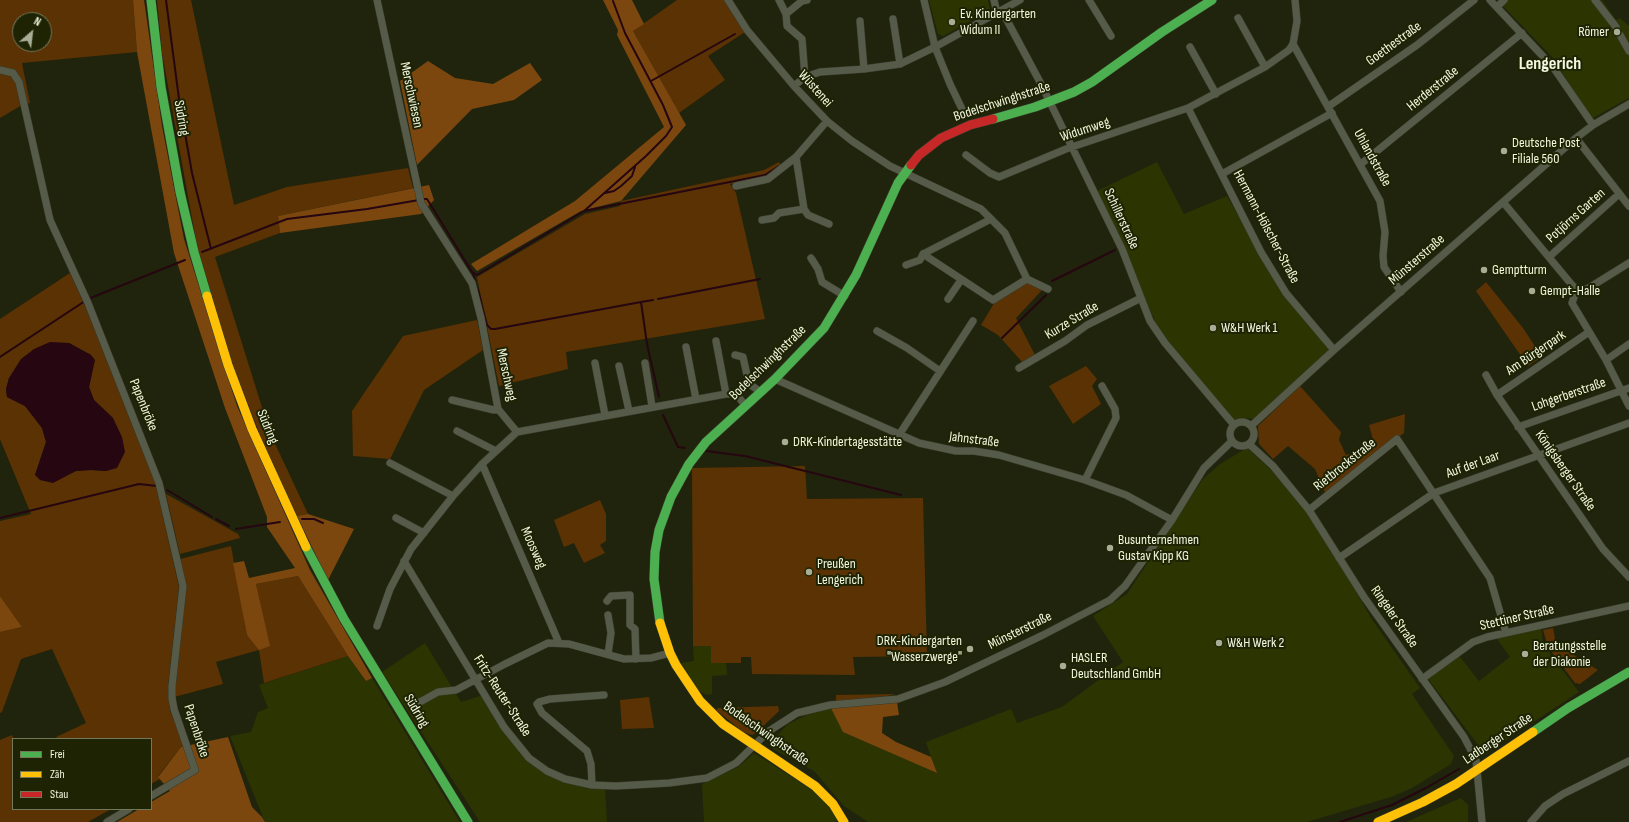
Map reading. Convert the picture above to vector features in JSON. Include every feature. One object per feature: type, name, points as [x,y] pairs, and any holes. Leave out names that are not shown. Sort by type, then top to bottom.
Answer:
[{"type":"main road","name":"Südring","points":[[151,0],[161,88],[180,192],[192,245],[228,365],[252,429],[302,540],[350,630],[468,822]]},
{"type":"main road","name":"Bodelschwinghstraße","points":[[844,822],[833,804],[820,790],[723,724],[700,701],[690,688],[670,652],[658,616],[654,585],[655,552],[661,523],[671,496],[689,464],[706,442],[775,379],[824,328],[845,296],[892,194],[904,173],[916,158],[930,146],[954,132],[970,125],[1050,102],[1092,82],[1162,32],[1212,0]]},
{"type":"main road","name":"Ladberger Straße","points":[[1378,822],[1423,802],[1477,771],[1568,708],[1629,672]]},
{"type":"street","name":"Merschwiesen","points":[[377,0],[421,199]]},
{"type":"street","name":"Wüstenei","points":[[728,0],[748,30],[794,86],[827,121],[871,154],[904,173],[981,209],[1005,233],[1027,280]]},
{"type":"street","points":[[779,0],[786,14],[787,26],[802,39],[805,77]]},
{"type":"street","points":[[786,14],[802,1],[807,0]]},
{"type":"street","points":[[924,0],[935,47],[962,109]]},
{"type":"street","name":"Schillerstraße","points":[[994,0],[1050,102],[1122,249],[1150,321],[1165,343],[1234,425]]},
{"type":"street","points":[[794,86],[805,77],[820,72],[864,69],[900,64],[935,47],[1020,0]]},
{"type":"street","points":[[1089,0],[1111,36]]},
{"type":"street","points":[[1293,44],[1297,21],[1295,0]]},
{"type":"street","name":"Goethestraße","points":[[1329,106],[1417,45],[1474,0]]},
{"type":"street","points":[[1490,0],[1553,67],[1593,125]]},
{"type":"street","points":[[1497,7],[1504,0]]},
{"type":"street","points":[[1595,0],[1616,27]]},
{"type":"street","points":[[1238,18],[1265,67]]},
{"type":"street","points":[[893,19],[900,64]]},
{"type":"street","points":[[860,21],[864,69]]},
{"type":"street","name":"Herderstraße","points":[[1361,164],[1522,33]]},
{"type":"street","points":[[1620,34],[1629,52]]},
{"type":"street","name":"Widumweg","points":[[966,155],[990,174],[999,177],[1066,149],[1188,108],[1265,67],[1289,50],[1293,44]]},
{"type":"street","name":"Uhlandstraße","points":[[1293,44],[1329,106],[1380,201],[1385,232],[1383,256],[1384,267],[1401,292]]},
{"type":"street","points":[[1190,47],[1216,94]]},
{"type":"street","name":"Papenbröke","points":[[0,70],[12,73],[19,82],[50,220],[86,300],[160,483],[183,586],[172,698],[174,709],[195,770],[152,795]]},
{"type":"street","name":"Münsterstraße","points":[[1251,426],[1334,350],[1576,138],[1603,118],[1629,104]]},
{"type":"street","name":"Hermann-Hölscher-Straße","points":[[1188,108],[1261,252],[1286,292],[1334,350]]},
{"type":"street","points":[[1222,174],[1332,113]]},
{"type":"street","points":[[736,186],[768,179],[796,157],[827,121]]},
{"type":"street","points":[[1576,138],[1629,206]]},
{"type":"street","points":[[796,157],[804,209],[808,216],[829,224]]},
{"type":"street","name":"Potjörns Garten","points":[[1549,258],[1620,194]]},
{"type":"street","name":"Merschweg","points":[[421,199],[472,283],[481,318],[498,409],[517,432]]},
{"type":"street","points":[[1504,202],[1549,258],[1572,285],[1577,288],[1587,289],[1629,262]]},
{"type":"street","points":[[762,220],[774,218],[779,213],[804,209]]},
{"type":"street","points":[[906,266],[920,260],[922,254],[991,218]]},
{"type":"street","points":[[922,254],[993,300],[1027,280],[1048,289]]},
{"type":"street","points":[[811,258],[818,269],[822,282],[845,296]]},
{"type":"street","points":[[948,299],[961,280]]},
{"type":"street","points":[[1577,288],[1572,303],[1606,360],[1626,389],[1629,406]]},
{"type":"street","name":"Kurze Straße","points":[[1019,368],[1065,341],[1087,325],[1140,298]]},
{"type":"street","points":[[899,435],[973,321]]},
{"type":"street","points":[[877,331],[907,348],[940,371]]},
{"type":"street","name":"Am Bürgerpark","points":[[1497,395],[1589,332]]},
{"type":"street","points":[[716,341],[726,394]]},
{"type":"street","points":[[1606,360],[1629,344]]},
{"type":"street","points":[[686,347],[696,399]]},
{"type":"street","points":[[734,354],[743,357],[749,384],[761,392]]},
{"type":"street","points":[[594,363],[605,416]]},
{"type":"street","points":[[645,363],[652,406]]},
{"type":"street","points":[[619,366],[629,411]]},
{"type":"street","name":"Königsberger Straße","points":[[1486,375],[1518,427],[1603,549],[1629,577]]},
{"type":"street","name":"Jahnstraße","points":[[775,379],[899,435],[938,448],[999,455],[1085,480],[1126,495],[1172,520]]},
{"type":"street","points":[[1085,480],[1116,418],[1115,409],[1102,386]]},
{"type":"street","name":"Lohgerberstraße","points":[[1518,427],[1626,389]]},
{"type":"street","points":[[378,626],[390,589],[404,561],[424,533],[452,496],[482,464],[517,432],[652,406],[726,394],[736,394],[745,405]]},
{"type":"street","points":[[452,400],[494,410],[498,409]]},
{"type":"street","points":[[1242,422],[1251,426],[1254,435],[1249,444],[1240,446],[1232,441],[1230,433],[1234,425],[1242,422]]},
{"type":"street","name":"Auf der Laar","points":[[1339,558],[1434,493],[1538,454],[1629,423]]},
{"type":"street","points":[[457,431],[496,452]]},
{"type":"street","name":"Rietbrockstraße","points":[[1309,510],[1397,439],[1434,493]]},
{"type":"street","name":"Münsterstraße","points":[[755,746],[769,731],[797,712],[830,705],[898,699],[945,682],[1043,635],[1110,600],[1125,586],[1172,520],[1204,468],[1232,441]]},
{"type":"street","name":"Ringeler Straße","points":[[1249,444],[1273,466],[1309,510],[1364,598],[1464,737],[1476,760],[1482,822]]},
{"type":"street","points":[[390,463],[452,496]]},
{"type":"street","name":"Moosweg","points":[[482,464],[560,643]]},
{"type":"street","points":[[1434,493],[1490,578],[1506,633]]},
{"type":"street","points":[[396,518],[424,533]]},
{"type":"street","name":"Fritz-Reuter-Straße","points":[[404,561],[508,732],[529,758],[547,771],[565,779],[592,785],[616,786],[669,784],[707,778],[736,764],[755,746]]},
{"type":"street","points":[[607,600],[611,596],[630,595],[630,625],[635,629],[636,659]]},
{"type":"street","name":"Stettiner Straße","points":[[1422,679],[1473,642],[1487,637],[1629,606]]},
{"type":"street","points":[[608,615],[611,633],[608,654]]},
{"type":"street","points":[[415,702],[420,702],[438,692],[456,690],[540,646],[560,643],[624,659],[651,658],[670,652]]},
{"type":"street","points":[[592,785],[591,764],[586,751],[542,713],[537,704],[550,699],[604,695]]},
{"type":"street","points":[[1531,822],[1545,806],[1563,794],[1629,760]]},
{"type":"street","points":[[107,822],[127,810]]},
{"type":"shaded area","points":[[0,0],[133,0],[137,52],[22,63],[30,103],[22,105],[0,118]]},
{"type":"shaded area","points":[[133,0],[144,0],[162,126],[184,239],[237,406],[310,570],[372,678],[366,681],[348,656],[298,576],[256,584],[270,646],[259,650],[247,635],[233,563],[244,561],[249,578],[295,568],[267,527],[267,517],[225,408],[174,253],[137,52]]},
{"type":"shaded area","points":[[157,0],[191,0],[234,205],[287,187],[408,168],[413,188],[278,216],[280,233],[215,257],[270,433],[308,514],[297,516],[260,435],[232,363],[197,246],[162,53]]},
{"type":"shaded area","points":[[603,0],[632,0],[644,24],[633,31],[686,125],[621,201],[581,211],[477,271],[471,264],[575,201],[664,127],[617,35],[618,30]]},
{"type":"shaded area","points":[[677,0],[726,0],[745,32],[708,56],[725,80],[679,113],[633,31]]},
{"type":"shaded area","name":"Ev. Kindergarten Widum II","points":[[929,0],[988,0],[990,10],[943,36],[938,34]]},
{"type":"shaded area","points":[[1506,0],[1602,0],[1616,20],[1620,18],[1629,26],[1629,98],[1591,119],[1554,59],[1503,6]]},
{"type":"shaded area","points":[[428,61],[455,78],[493,84],[530,63],[542,80],[514,100],[472,109],[417,165],[400,81]]},
{"type":"shaded area","points":[[779,162],[781,166],[767,176],[730,184],[736,193],[765,319],[566,352],[568,369],[499,386],[477,277],[585,214],[620,206],[621,201],[764,170]]},
{"type":"shaded area","points":[[1157,162],[1184,214],[1227,196],[1284,293],[1332,348],[1254,419],[1247,418],[1235,423],[1159,330],[1120,242],[1091,194]]},
{"type":"shaded area","points":[[429,185],[434,200],[421,214],[280,233],[278,216]]},
{"type":"shaded area","points":[[70,273],[85,306],[155,482],[179,587],[168,686],[170,710],[184,746],[181,747],[158,776],[160,779],[152,783],[152,738],[56,737],[86,723],[52,649],[21,659],[2,712],[0,713],[0,632],[22,627],[0,596],[0,521],[31,514],[0,439],[0,319]],"holes":[[[69,343],[91,355],[92,374],[89,387],[94,400],[113,418],[106,471],[91,470],[76,471],[65,475],[35,475],[46,442],[42,428],[25,406],[7,397],[6,389],[9,378]]]},
{"type":"shaded area","points":[[1027,282],[1043,289],[1016,318],[1035,355],[1023,363],[998,335],[981,325],[996,300]]},
{"type":"shaded area","points":[[1486,282],[1523,328],[1542,357],[1528,366],[1476,291]]},
{"type":"shaded area","points":[[477,320],[483,350],[424,390],[390,459],[353,456],[352,411],[403,336]]},
{"type":"shaded area","points":[[50,342],[69,343],[91,355],[95,360],[89,387],[94,400],[113,418],[122,437],[125,452],[117,468],[106,471],[76,471],[53,483],[40,480],[35,475],[46,442],[42,428],[25,406],[7,397],[6,389],[9,378],[21,359],[34,349]]},
{"type":"shaded area","points":[[1086,366],[1097,379],[1092,386],[1101,404],[1073,424],[1049,386]]},
{"type":"shaded area","points":[[1300,386],[1341,432],[1339,440],[1346,455],[1375,447],[1369,425],[1405,414],[1404,433],[1326,495],[1315,469],[1288,446],[1273,459],[1259,444],[1258,426]]},
{"type":"shaded area","points":[[1247,448],[1273,472],[1307,512],[1337,558],[1371,618],[1420,688],[1412,694],[1454,756],[1451,764],[1412,788],[1391,797],[1307,822],[868,822],[844,806],[814,771],[773,749],[772,741],[788,724],[809,714],[831,708],[936,773],[926,742],[1011,709],[1017,723],[1062,707],[1123,662],[1093,616],[1127,594],[1202,480],[1220,464]]},
{"type":"shaded area","name":"Preußen Lengerich","points":[[805,466],[807,499],[923,498],[927,656],[853,657],[855,675],[752,674],[751,657],[741,657],[741,663],[711,663],[711,646],[693,646],[692,468]]},
{"type":"shaded area","points":[[166,494],[238,534],[240,538],[180,554]]},
{"type":"shaded area","points":[[600,500],[606,514],[606,541],[600,545],[605,553],[584,563],[574,543],[564,547],[554,520]]},
{"type":"shaded area","points":[[308,514],[354,529],[328,580],[297,516]]},
{"type":"shaded area","points":[[231,546],[247,635],[269,646],[256,584],[298,576],[348,656],[264,683],[259,650],[216,662],[223,684],[174,697],[186,586],[180,559]]},
{"type":"shaded area","points":[[0,596],[22,627],[0,632]]},
{"type":"shaded area","points":[[1541,626],[1543,644],[1579,692],[1485,754],[1426,676],[1457,653],[1479,681],[1510,657],[1495,636]]},
{"type":"shaded area","points":[[1553,628],[1556,644],[1598,670],[1580,684],[1575,683],[1548,647],[1543,630]]},
{"type":"shaded area","points":[[425,643],[461,702],[483,695],[503,729],[553,777],[593,789],[605,789],[607,822],[480,822],[382,672]]},
{"type":"shaded area","points":[[711,645],[711,662],[726,663],[727,675],[712,676],[712,694],[706,695],[699,691],[681,663],[694,661],[693,646]]},
{"type":"shaded area","points":[[348,656],[366,681],[372,678],[460,822],[265,822],[230,736],[251,732],[258,712],[268,708],[259,685]]},
{"type":"shaded area","points":[[895,694],[887,696],[836,702],[836,695]]},
{"type":"shaded area","points":[[649,697],[654,728],[622,729],[620,700]]},
{"type":"shaded area","points":[[897,702],[899,715],[883,717],[882,733],[896,742],[931,757],[937,773],[843,732],[831,708]]},
{"type":"shaded area","points":[[778,706],[779,711],[752,735],[743,732],[716,710],[718,708]]},
{"type":"shaded area","points":[[12,735],[14,738],[12,738],[12,810],[109,810],[88,822],[0,822],[0,740]]},
{"type":"shaded area","points":[[228,737],[252,807],[265,822],[117,822],[137,810],[152,810],[152,801],[170,791],[158,777],[181,747]]},
{"type":"shaded area","points":[[754,753],[811,789],[829,806],[838,819],[835,822],[704,822],[702,784],[738,767]]},
{"type":"shaded area","points":[[1461,798],[1468,805],[1468,822],[1406,822]]},
{"type":"waterway","points":[[166,0],[179,99],[192,173],[211,249]]},
{"type":"waterway","points":[[584,211],[646,156],[666,136],[672,127],[663,105],[625,33],[613,1]]},
{"type":"waterway","points":[[651,81],[735,34]]},
{"type":"waterway","points":[[423,199],[427,199],[472,272],[477,275],[584,211],[765,175],[779,166]]},
{"type":"waterway","points":[[605,193],[614,191],[621,186],[632,176],[635,167]]},
{"type":"waterway","points":[[202,252],[287,219],[367,209],[419,200]]},
{"type":"waterway","points":[[1052,281],[1115,250]]},
{"type":"waterway","points":[[88,299],[185,260]]},
{"type":"waterway","points":[[473,273],[475,282]]},
{"type":"waterway","points":[[658,299],[760,279]]},
{"type":"waterway","points":[[478,290],[487,325],[491,329],[641,302],[647,344],[659,397]]},
{"type":"waterway","points":[[1002,338],[1046,295]]},
{"type":"waterway","points":[[641,302],[653,300]]},
{"type":"waterway","points":[[0,357],[85,301]]},
{"type":"waterway","points":[[663,415],[678,447],[685,448]]},
{"type":"waterway","points":[[706,451],[745,456],[901,495]]},
{"type":"waterway","points":[[0,518],[139,484],[157,486]]},
{"type":"waterway","points":[[167,490],[212,517]]},
{"type":"waterway","points":[[216,519],[229,526]]},
{"type":"waterway","points":[[302,519],[314,519],[323,523]]},
{"type":"waterway","points":[[236,529],[280,522]]},
{"type":"waterway","points":[[1340,822],[1392,805],[1459,769]]},
{"type":"traffic: fast","points":[[151,0],[161,87],[180,192],[194,252],[207,296]]},
{"type":"traffic: fast","points":[[993,119],[1035,107],[1074,92],[1092,82],[1162,32],[1212,0]]},
{"type":"traffic: fast","points":[[660,623],[654,579],[655,552],[659,530],[671,497],[689,464],[706,442],[775,379],[824,328],[856,275],[898,183],[911,165]]},
{"type":"traffic: fast","points":[[306,547],[344,619],[468,822]]},
{"type":"traffic: fast","points":[[1533,732],[1568,708],[1629,672]]},
{"type":"traffic: slow","points":[[207,296],[228,365],[252,429],[306,547]]},
{"type":"traffic: slow","points":[[660,623],[670,653],[676,665],[700,701],[723,724],[815,786],[833,804],[844,822]]},
{"type":"traffic: slow","points":[[1378,822],[1423,802],[1456,784],[1533,732]]},
{"type":"traffic: jam","points":[[911,165],[919,155],[941,138],[970,125],[993,119]]},
{"type":"place","name":"Ev. Kindergarten Widum II","points":[[952,22]]},
{"type":"place","name":"Römer","points":[[1617,32]]},
{"type":"place","name":"Deutsche Post Filiale 560","points":[[1504,151]]},
{"type":"place","name":"Gemptturm","points":[[1484,270]]},
{"type":"place","name":"Gempt-Halle","points":[[1532,291]]},
{"type":"place","name":"W&H Werk 1","points":[[1213,328]]},
{"type":"place","name":"DRK-Kindertagesstätte","points":[[785,442]]},
{"type":"place","name":"Busunternehmen Gustav Kipp KG","points":[[1110,548]]},
{"type":"place","name":"Preußen Lengerich","points":[[809,572]]},
{"type":"place","name":"W&H Werk 2","points":[[1219,643]]},
{"type":"place","name":"DRK-Kindergarten \"Wasserzwerge\"","points":[[970,649]]},
{"type":"place","name":"Beratungsstelle der Diakonie","points":[[1525,654]]},
{"type":"place","name":"HASLER Deutschland GmbH","points":[[1063,666]]},
{"type":"district","name":"Lengerich","points":[[1550,64]]}]
